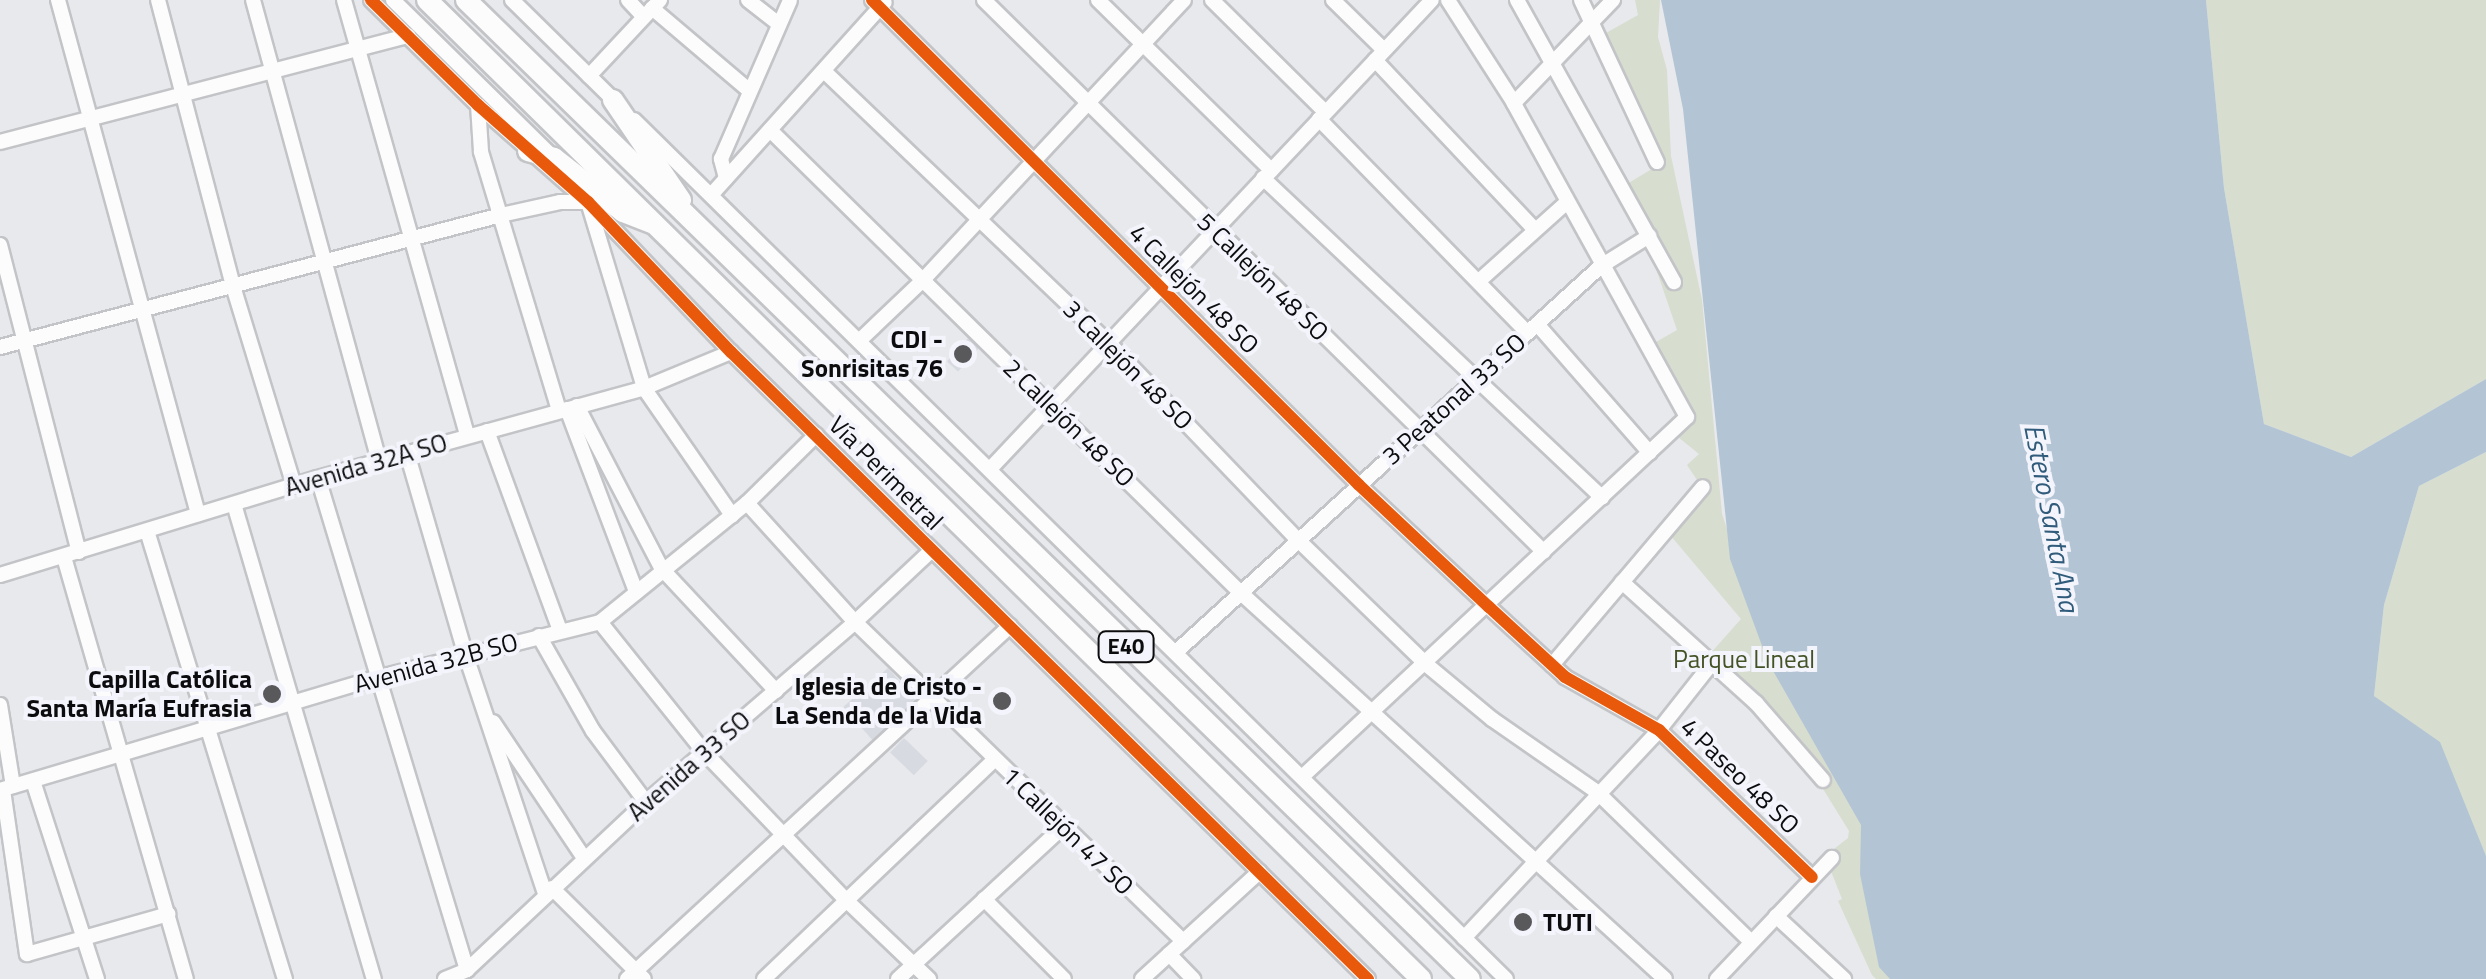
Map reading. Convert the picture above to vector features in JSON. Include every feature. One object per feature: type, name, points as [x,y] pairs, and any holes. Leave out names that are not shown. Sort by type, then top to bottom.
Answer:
[{"type":"highway","name":"Vía Perimetral","points":[[428,0],[1421,979]]},
{"type":"highway","name":"Vía Perimetral","points":[[466,0],[718,250],[1470,979]]},
{"type":"highway","points":[[613,100],[718,250]]},
{"type":"highway","points":[[528,151],[554,158],[623,212],[660,226]]},
{"type":"highway","points":[[1394,954],[1416,929]]},
{"type":"street","points":[[58,0],[198,514]]},
{"type":"street","points":[[158,0],[233,286],[294,486]]},
{"type":"street","points":[[253,0],[378,461]]},
{"type":"street","points":[[344,0],[467,436]]},
{"type":"street","name":"Vía Perimetral","points":[[371,0],[478,105],[588,202],[731,352],[1368,979]]},
{"type":"street","points":[[393,0],[554,158]]},
{"type":"street","name":"E40","points":[[512,0],[1506,979]]},
{"type":"street","points":[[628,0],[652,8],[750,91]]},
{"type":"street","points":[[748,0],[779,24]]},
{"type":"street","points":[[726,178],[721,159],[790,0]]},
{"type":"street","name":"5 Callejón 48 SO","points":[[984,0],[1544,552]]},
{"type":"street","points":[[1098,0],[1474,381],[1602,498]]},
{"type":"street","points":[[858,341],[922,281],[1184,0]]},
{"type":"street","points":[[1212,0],[1479,281],[1532,328],[1650,453]]},
{"type":"street","points":[[1333,0],[1534,229]]},
{"type":"street","points":[[990,469],[1432,0]]},
{"type":"street","points":[[1302,777],[1427,665],[1687,418],[1514,103],[1448,0]]},
{"type":"street","points":[[1518,0],[1674,282]]},
{"type":"street","points":[[1581,0],[1594,20],[1656,162]]},
{"type":"street","points":[[1514,103],[1613,0]]},
{"type":"street","points":[[712,194],[824,71],[880,2]]},
{"type":"street","name":"4 Callejón 48 SO","points":[[880,2],[1032,160],[1359,485],[1488,606]]},
{"type":"street","points":[[589,76],[652,8]]},
{"type":"street","points":[[0,142],[408,36]]},
{"type":"street","name":"3 Callejón 48 SO","points":[[824,71],[1109,343],[1298,540],[1427,665],[1492,719],[1597,792],[1752,942]]},
{"type":"street","points":[[478,105],[481,152],[568,408],[636,592]]},
{"type":"street","name":"2 Callejón 48 SO","points":[[770,130],[1241,593],[1665,979]]},
{"type":"street","points":[[0,347],[502,215],[560,202],[588,202],[644,388],[732,515]]},
{"type":"street","points":[[1479,281],[1566,203]]},
{"type":"street","name":"3 Peatonal 33 SO","points":[[1176,652],[1601,266],[1649,236]]},
{"type":"street","points":[[0,245],[122,757],[186,979]]},
{"type":"street","name":"Avenida 32A SO","points":[[0,575],[148,534],[198,514],[318,478],[644,388],[731,352]]},
{"type":"street","points":[[568,408],[662,569],[776,690]]},
{"type":"street","points":[[487,431],[560,631]]},
{"type":"street","name":"Avenida 32B SO","points":[[5,789],[380,677],[600,622],[747,503],[816,436]]},
{"type":"street","points":[[407,453],[484,710],[548,891],[635,977],[780,834],[933,700],[1010,626]]},
{"type":"street","points":[[318,478],[467,970]]},
{"type":"street","points":[[1552,664],[1703,487]]},
{"type":"street","name":"1 Callejón 47 SO","points":[[747,503],[855,622],[1183,941]]},
{"type":"street","points":[[234,504],[374,979]]},
{"type":"street","points":[[148,534],[286,979]]},
{"type":"street","name":"Avenida 33 SO","points":[[445,979],[467,970],[646,802],[855,622],[932,550]]},
{"type":"street","points":[[1622,582],[1756,703],[1823,780]]},
{"type":"street","name":"4 Paseo 48 SO","points":[[1488,606],[1565,677],[1659,730],[1812,877]]},
{"type":"street","points":[[600,622],[704,752],[780,834],[930,979]]},
{"type":"street","points":[[540,636],[593,730],[646,802]]},
{"type":"street","points":[[1464,938],[1659,730],[1712,663]]},
{"type":"street","points":[[0,705],[5,789],[26,954],[168,914]]},
{"type":"street","points":[[484,710],[536,781],[584,858]]},
{"type":"street","points":[[764,979],[994,760]]},
{"type":"street","points":[[33,781],[96,979]]},
{"type":"street","points":[[898,979],[1064,826]]},
{"type":"street","points":[[1717,979],[1832,858]]},
{"type":"street","points":[[1142,979],[1259,872]]},
{"type":"street","points":[[984,899],[1064,979]]},
{"type":"street","points":[[1776,916],[1844,979]]},
{"type":"street","points":[[1168,954],[1193,979]]},
{"type":"street","points":[[1729,966],[1742,979]]},
{"type":"shaded area","name":"CDI - Sonrisitas 76","points":[[969,337],[980,347],[958,372],[947,362]]},
{"type":"shaded area","points":[[888,668],[917,701],[872,740],[843,707]]},
{"type":"shaded area","points":[[904,738],[928,761],[914,775],[890,752]]},
{"type":"green space","name":"Parque Lineal","points":[[1635,0],[1660,0],[1658,37],[1667,70],[1671,156],[1702,300],[1722,514],[1735,553],[1864,822],[1912,979],[1876,979],[1872,975],[1838,901],[1842,899],[1825,856],[1848,838],[1849,831],[1820,784],[1709,655],[1741,619],[1665,529],[1701,486],[1687,465],[1699,454],[1678,437],[1689,418],[1649,346],[1677,330],[1627,184],[1655,167],[1606,33],[1638,15]]},
{"type":"green space","points":[[2206,0],[2486,0],[2486,379],[2351,457],[2264,424],[2224,188]]},
{"type":"green space","points":[[2486,452],[2486,856],[2374,696],[2384,605],[2419,486]]},
{"type":"water","name":"Estero Santa Ana","points":[[1661,0],[2206,0],[2224,188],[2264,424],[2351,457],[2486,379],[2486,452],[2419,486],[2384,605],[2374,696],[2440,742],[2486,856],[2486,979],[1890,979],[1879,967],[1860,874],[1861,825],[1768,662],[1730,559],[1683,109]]},
{"type":"cycle path","points":[[371,0],[478,105],[588,202],[731,352],[1368,979]]},
{"type":"cycle path","points":[[872,0],[1359,485],[1489,607],[1565,677],[1659,730],[1812,877]]},
{"type":"place","name":"CDI - Sonrisitas 76","points":[[963,354]]},
{"type":"place","name":"Capilla Católica Santa María Eufrasia","points":[[272,694]]},
{"type":"place","name":"Iglesia de Cristo - La Senda de la Vida","points":[[1002,701]]},
{"type":"place","name":"TUTI","points":[[1523,922]]}]
